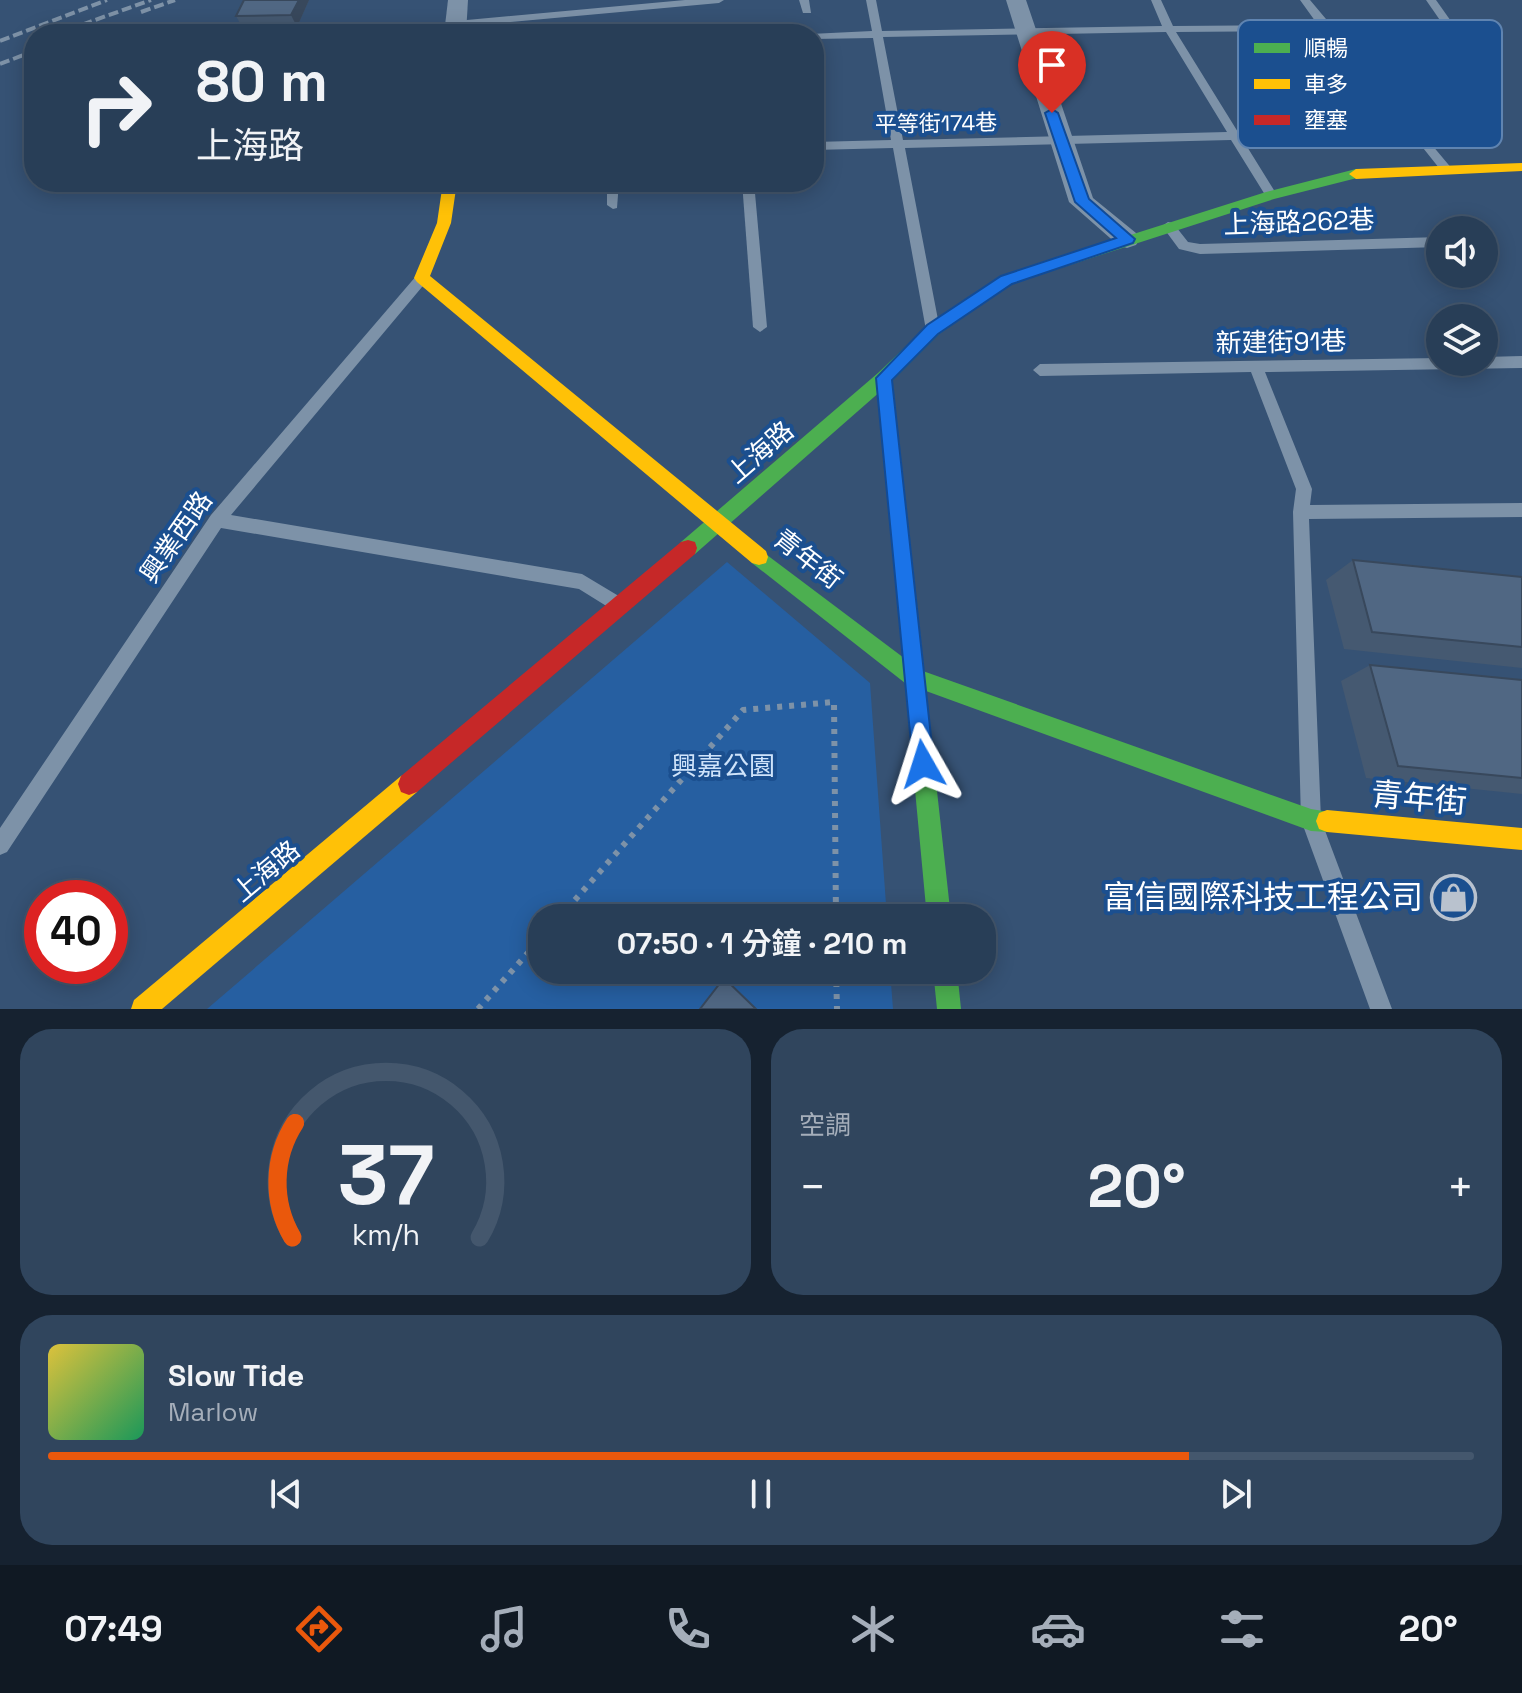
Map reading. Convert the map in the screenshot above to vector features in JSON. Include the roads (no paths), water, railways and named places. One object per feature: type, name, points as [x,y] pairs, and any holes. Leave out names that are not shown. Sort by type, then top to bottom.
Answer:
[{"type":"street","points":[[456,24],[458,0]]},
{"type":"street","points":[[1016,0],[1082,202],[1127,239]]},
{"type":"street","name":"上海路","points":[[143,1009],[717,524],[884,378],[933,330],[1006,280],[1168,226],[1271,195],[1357,174],[1522,167]]},
{"type":"street","points":[[422,278],[444,223],[449,192]]},
{"type":"street","name":"青年街","points":[[422,278],[717,524],[914,677],[1311,820],[1522,839]]},
{"type":"street","points":[[884,378],[938,904]]},
{"type":"street","points":[[946,984],[949,1009]]},
{"type":"lane","points":[[501,24],[719,0]]},
{"type":"lane","points":[[871,0],[933,330]]},
{"type":"lane","points":[[1156,0],[1169,29],[1238,142]]},
{"type":"lane","points":[[1305,0],[1319,20]]},
{"type":"lane","points":[[1431,0],[1445,20]]},
{"type":"lane","points":[[824,36],[1238,29]]},
{"type":"lane","name":"平等街174巷","points":[[824,146],[1234,136]]},
{"type":"lane","points":[[1242,148],[1271,195]]},
{"type":"lane","points":[[1431,148],[1447,170]]},
{"type":"lane","points":[[613,192],[613,205]]},
{"type":"lane","points":[[749,192],[760,327]]},
{"type":"lane","name":"上海路262巷","points":[[1168,226],[1184,246],[1200,249],[1426,242]]},
{"type":"lane","name":"興業西路","points":[[0,845],[217,520],[422,278]]},
{"type":"lane","name":"新建街91巷","points":[[1040,370],[1522,362]]},
{"type":"lane","points":[[1256,367],[1304,489],[1301,512],[1311,820],[1381,1009]]},
{"type":"lane","points":[[1301,512],[1522,510]]},
{"type":"lane","points":[[217,520],[582,582],[619,606]]},
{"type":"railway","points":[[44,24],[107,0]]},
{"type":"railway","points":[[84,24],[151,0]]},
{"type":"railway","points":[[141,12],[175,0]]},
{"type":"railway","points":[[0,41],[24,32]]},
{"type":"railway","points":[[0,64],[24,55]]},
{"type":"place","name":"富信國際科技工程公司","points":[[1454,897]]},
{"type":"park label","name":"興嘉公園","points":[[723,766]]}]
